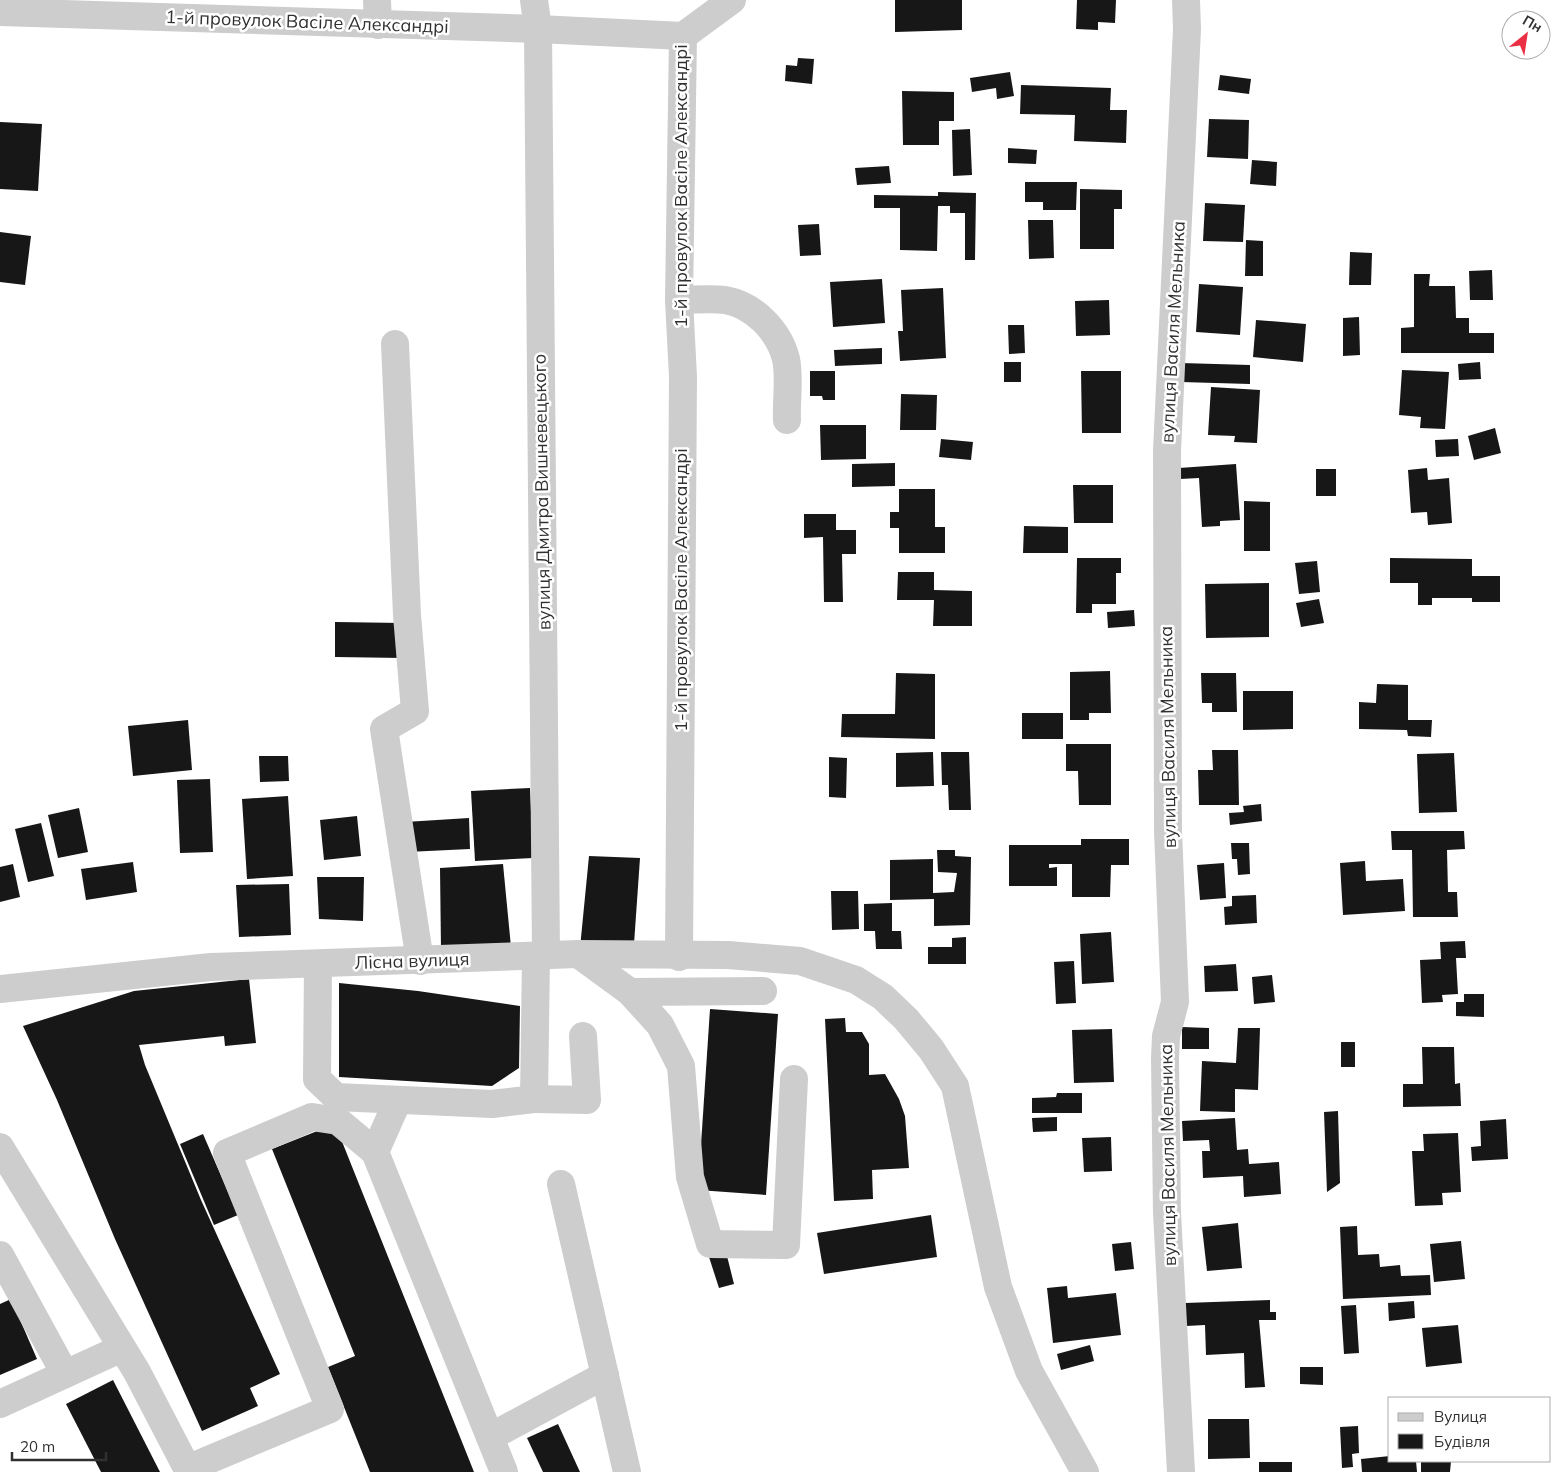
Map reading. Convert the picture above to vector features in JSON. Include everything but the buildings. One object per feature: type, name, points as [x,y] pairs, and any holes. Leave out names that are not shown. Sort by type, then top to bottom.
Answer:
[{"type":"street","name":"вулиця Дмитра Вишневецького","points":[[534,0],[538,28],[542,957],[534,1099]]},
{"type":"street","points":[[683,36],[704,23],[732,0]]},
{"type":"street","name":"вулиця Василя Мельника","points":[[1181,1472],[1167,1213],[1166,1043],[1175,1002],[1168,831],[1167,450],[1187,29],[1186,0]]},
{"type":"street","name":"1-й провулок Васіле Александрі","points":[[0,12],[378,12],[538,28],[683,36],[679,300],[683,377],[679,956]]},
{"type":"street","points":[[679,300],[726,300],[751,311],[764,321],[777,336],[786,359],[787,420]]},
{"type":"street","points":[[395,344],[407,615],[415,711],[384,730],[420,961]]},
{"type":"street","points":[[578,954],[630,992],[660,1025],[681,1066],[690,1177],[710,1244],[786,1245],[794,1079]]},
{"type":"street","name":"Лісна вулиця","points":[[0,989],[211,967],[542,957],[578,954],[728,955],[800,961],[856,980],[882,997],[900,1013],[931,1048],[955,1086],[998,1287],[1029,1371],[1085,1472]]},
{"type":"street","points":[[318,964],[317,1079],[336,1097],[492,1104],[534,1099],[588,1100],[583,1036]]},
{"type":"street","points":[[630,992],[763,992]]},
{"type":"street","points":[[375,1152],[398,1100]]},
{"type":"street","points":[[0,1147],[137,1372],[188,1470],[330,1409],[228,1153],[312,1117],[338,1121],[375,1152],[504,1472]]},
{"type":"street","points":[[561,1184],[628,1472]]},
{"type":"street","points":[[0,1255],[65,1374]]},
{"type":"street","points":[[0,1404],[122,1348]]},
{"type":"street","points":[[490,1437],[605,1375]]}]
